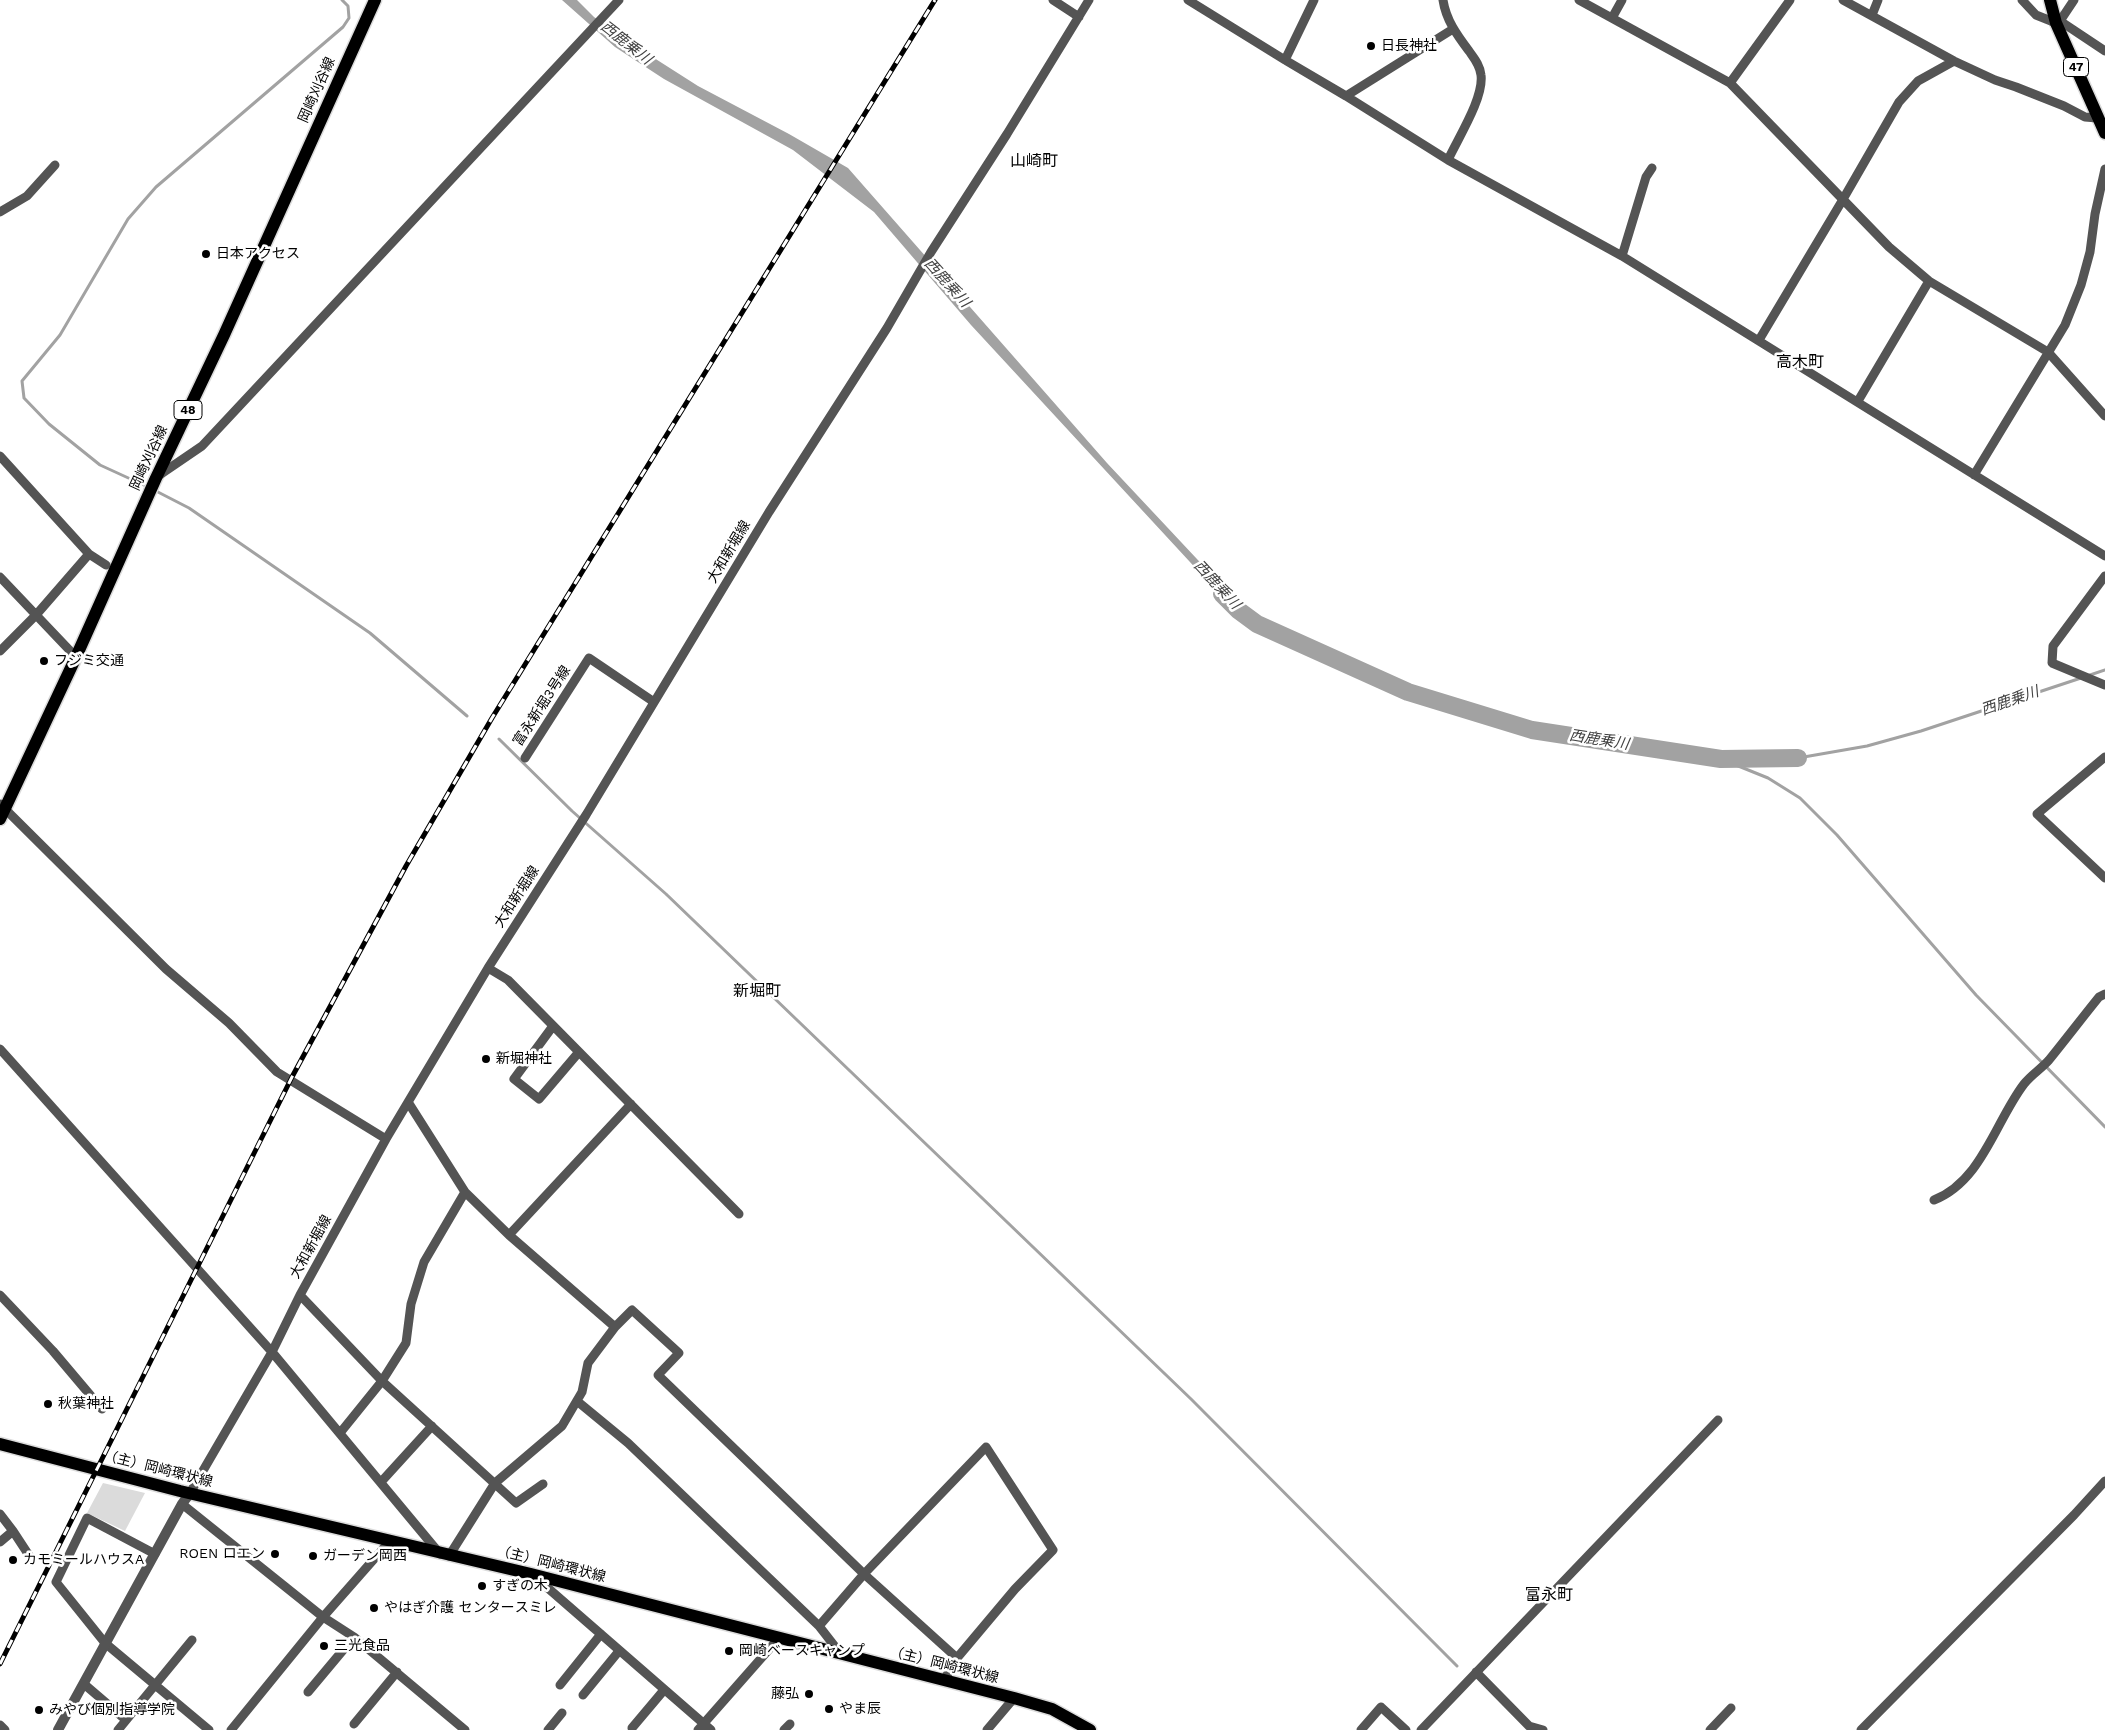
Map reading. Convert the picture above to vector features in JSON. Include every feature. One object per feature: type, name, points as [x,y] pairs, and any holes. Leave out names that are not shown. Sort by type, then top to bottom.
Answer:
[{"type":"main road","name":"岡崎刈谷線","points":[[2,811],[76,657],[375,0]]},
{"type":"main road","name":"47","points":[[2050,0],[2097,118],[2105,133]]},
{"type":"main road","name":"（主）岡崎環状線","points":[[0,1444],[389,1542],[531,1574],[1014,1698],[1052,1710],[1090,1730]]},
{"type":"street","points":[[156,478],[202,446],[620,0]]},
{"type":"street","points":[[1053,0],[1079,17]]},
{"type":"street","name":"大和新堀線","points":[[190,1493],[272,1352],[300,1295],[386,1139],[488,968],[586,815],[769,512],[887,328],[931,252],[1007,134],[1089,0]]},
{"type":"street","points":[[1188,0],[1448,160],[1622,256],[2105,556]]},
{"type":"street","points":[[1285,60],[1314,0]]},
{"type":"street","points":[[1443,0],[1444,11],[1453,29],[1477,62],[1481,75],[1477,99],[1448,160]]},
{"type":"street","points":[[1579,0],[1730,83],[1842,201],[1889,247],[1929,280],[2048,352],[2105,416]]},
{"type":"street","points":[[1612,18],[1622,0]]},
{"type":"street","points":[[1730,83],[1790,0]]},
{"type":"street","points":[[1843,0],[1954,61],[1995,80],[2016,86],[2064,106],[2085,117],[2097,118]]},
{"type":"street","points":[[1872,15],[1878,0]]},
{"type":"street","points":[[2022,0],[2036,15],[2058,22],[2105,51]]},
{"type":"street","points":[[2058,22],[2074,0]]},
{"type":"street","points":[[1346,96],[1453,29]]},
{"type":"street","points":[[1759,340],[1899,102],[1918,81],[1954,61]]},
{"type":"street","points":[[0,212],[27,196],[56,165]]},
{"type":"street","points":[[1622,256],[1646,178],[1652,168]]},
{"type":"street","points":[[1974,475],[2065,325],[2081,285],[2090,252],[2098,198],[2105,170]]},
{"type":"street","points":[[1858,401],[1929,280]]},
{"type":"street","points":[[0,456],[90,554],[106,565]]},
{"type":"street","points":[[0,651],[36,615],[90,554]]},
{"type":"street","points":[[2105,576],[2053,646],[2052,663],[2105,685]]},
{"type":"street","points":[[0,577],[76,657]]},
{"type":"street","name":"富永新堀3号線","points":[[525,758],[589,658],[654,702]]},
{"type":"street","points":[[2105,757],[2037,814],[2105,878]]},
{"type":"street","points":[[2,811],[166,969],[229,1023],[277,1072],[386,1139]]},
{"type":"street","points":[[488,968],[508,980],[739,1214]]},
{"type":"street","points":[[1934,1200],[1947,1195],[1962,1182],[1988,1148],[2025,1084],[2048,1062],[2099,997],[2105,994]]},
{"type":"street","points":[[553,1026],[514,1079],[539,1099],[579,1052]]},
{"type":"street","points":[[0,1049],[272,1352],[381,1482],[445,1554],[495,1483],[562,1426],[582,1392],[588,1363],[615,1327],[632,1310],[679,1353],[658,1375],[864,1574],[957,1658]]},
{"type":"street","points":[[408,1102],[465,1192],[509,1236],[615,1327]]},
{"type":"street","points":[[509,1236],[631,1104]]},
{"type":"street","points":[[340,1433],[382,1381],[406,1343],[411,1304],[424,1262],[465,1192]]},
{"type":"street","points":[[0,1295],[53,1351],[102,1409]]},
{"type":"street","points":[[300,1295],[382,1381],[516,1503],[543,1484]]},
{"type":"street","points":[[577,1401],[628,1443],[818,1626],[842,1655]]},
{"type":"street","points":[[1421,1730],[1718,1420]]},
{"type":"street","points":[[381,1482],[432,1426]]},
{"type":"street","points":[[818,1626],[864,1574],[986,1447],[1053,1550],[1015,1589],[957,1658],[944,1680]]},
{"type":"street","points":[[1861,1730],[2074,1515],[2105,1481]]},
{"type":"street","points":[[58,1730],[182,1504],[190,1493]]},
{"type":"street","points":[[182,1504],[323,1617],[354,1637],[465,1730]]},
{"type":"street","points":[[0,1514],[32,1560]]},
{"type":"street","points":[[155,1554],[87,1518],[56,1582],[105,1643],[209,1730]]},
{"type":"street","points":[[0,1542],[13,1531]]},
{"type":"street","points":[[232,1730],[323,1617],[389,1542]]},
{"type":"street","points":[[531,1574],[664,1690],[701,1727],[711,1730]]},
{"type":"street","points":[[560,1685],[601,1634]]},
{"type":"street","points":[[308,1692],[354,1637]]},
{"type":"street","points":[[701,1727],[779,1638]]},
{"type":"street","points":[[118,1730],[192,1640]]},
{"type":"street","points":[[584,1696],[620,1651]]},
{"type":"street","points":[[354,1724],[397,1672]]},
{"type":"street","points":[[1476,1672],[1529,1726],[1543,1730]]},
{"type":"street","points":[[84,1684],[126,1720]]},
{"type":"street","points":[[632,1728],[664,1690]]},
{"type":"street","points":[[987,1730],[1014,1698]]},
{"type":"street","points":[[1360,1730],[1381,1708],[1406,1730]]},
{"type":"street","points":[[1710,1730],[1732,1708]]},
{"type":"street","points":[[548,1730],[562,1713]]},
{"type":"street","points":[[0,1725],[5,1730]]},
{"type":"shaded area","points":[[103,1483],[145,1493],[125,1531],[87,1513]]},
{"type":"water","points":[[562,0],[577,0],[594,17],[698,86],[789,134],[848,168],[1107,463],[1241,606],[1238,614],[971,325],[874,212],[793,150],[664,79],[615,47]]},
{"type":"waterway","points":[[148,487],[100,465],[49,424],[24,398],[22,381],[60,335],[128,219],[156,187],[343,27],[349,18],[348,6],[342,0]]},
{"type":"waterway","points":[[154,490],[189,508],[370,633],[467,716]]},
{"type":"waterway","name":"西鹿乗川","points":[[1222,594],[1238,610],[1257,624],[1408,692],[1532,730],[1721,759],[1798,758]]},
{"type":"waterway","name":"西鹿乗川","points":[[2087,676],[2105,670]]},
{"type":"waterway","name":"西鹿乗川","points":[[1798,758],[1867,746],[1921,731],[2081,678]]},
{"type":"waterway","points":[[499,739],[572,811],[666,894],[1191,1399],[1457,1666]]},
{"type":"waterway","points":[[1721,759],[1768,778],[1800,798],[1837,835],[1976,995],[2105,1127]]},
{"type":"railway","points":[[0,1664],[292,1077],[406,866],[492,718],[935,0]]},
{"type":"place","name":"日長神社","points":[[1371,46]]},
{"type":"place","name":"日本アクセス","points":[[206,254]]},
{"type":"place","name":"フジミ交通","points":[[44,661]]},
{"type":"place","name":"新堀神社","points":[[486,1059]]},
{"type":"place","name":"秋葉神社","points":[[48,1404]]},
{"type":"place","name":"ROEN ロエン","points":[[275,1554]]},
{"type":"place","name":"ガーデン岡西","points":[[313,1556]]},
{"type":"place","name":"カモミールハウスA","points":[[13,1560]]},
{"type":"place","name":"すぎの木","points":[[482,1586]]},
{"type":"place","name":"やはぎ介護 センタースミレ","points":[[374,1608]]},
{"type":"place","name":"三光食品","points":[[324,1646]]},
{"type":"place","name":"岡崎ベースキャンプ","points":[[729,1651]]},
{"type":"place","name":"藤弘","points":[[809,1694]]},
{"type":"place","name":"やま辰","points":[[829,1709]]},
{"type":"place","name":"みやび個別指導学院","points":[[39,1710]]},
{"type":"district","name":"山崎町","points":[[1034,161]]},
{"type":"district","name":"高木町","points":[[1800,362]]},
{"type":"district","name":"新堀町","points":[[757,991]]},
{"type":"district","name":"富永町","points":[[1549,1595]]}]
